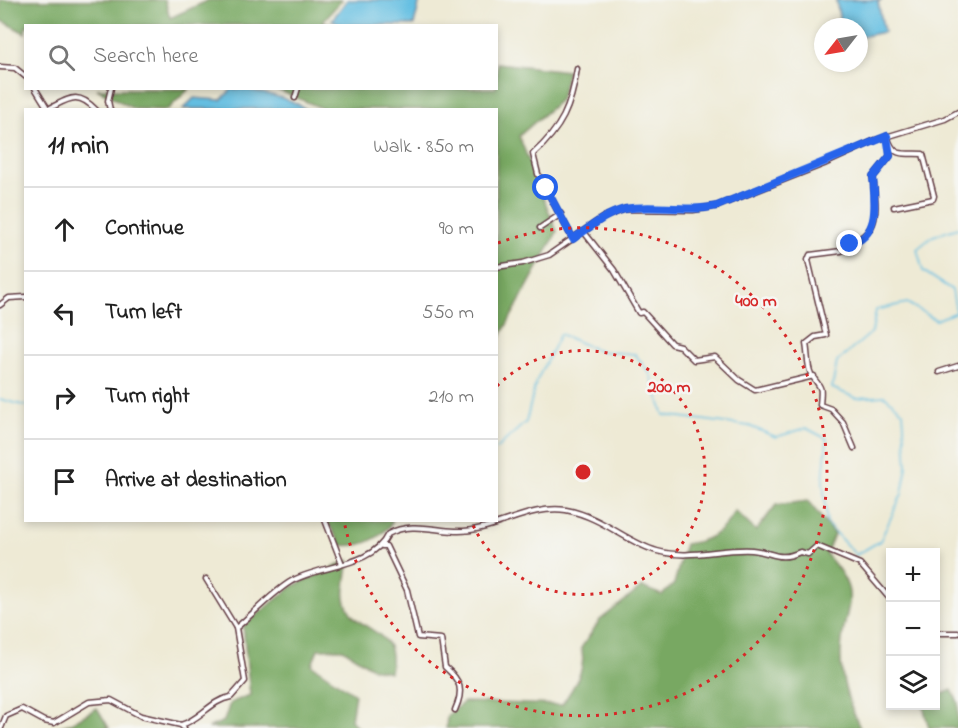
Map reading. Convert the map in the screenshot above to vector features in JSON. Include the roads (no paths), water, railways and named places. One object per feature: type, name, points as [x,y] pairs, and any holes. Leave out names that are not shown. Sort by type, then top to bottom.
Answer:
[{"type":"street","points":[[0,67],[15,68],[24,75]]},
{"type":"street","points":[[573,239],[538,174],[533,154],[549,138],[565,115],[570,105],[577,69]]},
{"type":"street","points":[[36,90],[47,108]]},
{"type":"street","points":[[110,108],[108,101],[111,90]]},
{"type":"street","points":[[295,98],[297,90]]},
{"type":"street","points":[[50,108],[73,96],[82,98],[94,108]]},
{"type":"street","points":[[498,267],[523,263],[549,255],[604,217],[625,209],[693,210],[717,206],[887,136],[945,119],[958,112]]},
{"type":"street","points":[[854,448],[843,422],[831,408],[820,405],[822,393],[819,382],[814,376],[806,344],[815,337],[826,334],[808,260],[810,255],[842,251],[845,246],[867,236],[874,222],[873,177],[890,156],[887,136]]},
{"type":"street","points":[[890,146],[900,154],[923,154],[934,196],[933,199],[894,207]]},
{"type":"street","points":[[540,228],[561,213]]},
{"type":"street","points":[[584,231],[614,270],[639,313],[643,312],[672,344],[680,346],[694,360],[715,357],[739,380],[755,390],[814,376]]},
{"type":"street","points":[[0,305],[9,298],[24,297]]},
{"type":"street","points":[[939,372],[958,366]]},
{"type":"street","points":[[236,628],[290,582],[342,564],[382,546],[388,534],[397,529],[428,527],[456,531],[490,525],[536,512],[563,510],[596,519],[654,550],[670,554],[688,556],[753,550],[788,558],[800,552],[808,554],[817,546],[860,564],[886,593]]},
{"type":"street","points":[[326,522],[342,564]]},
{"type":"street","points":[[382,546],[386,546],[407,590],[416,633],[423,638],[439,637],[446,667],[457,676],[460,699],[455,710]]},
{"type":"street","points":[[1,728],[6,716],[22,710],[44,722],[54,723],[89,702],[111,700],[141,717],[183,726],[190,723],[204,710],[231,697],[245,681],[236,628],[206,579]]},
{"type":"street","points":[[940,633],[958,633]]},
{"type":"water","points":[[347,0],[420,0],[414,24],[340,24],[332,20]]},
{"type":"water","points":[[836,0],[881,0],[878,2],[884,32],[868,35],[868,18],[839,18]]},
{"type":"water","points":[[231,90],[249,90],[271,95],[304,108],[184,108],[194,98],[221,100]]},
{"type":"waterway","points":[[498,447],[526,422],[536,382],[560,334],[599,351],[635,354],[650,374],[664,415],[749,426],[776,437],[806,428],[827,439],[823,481],[827,524],[856,555],[880,541],[902,494],[907,466],[903,412],[885,396],[856,398],[832,388],[837,362],[872,332],[876,310],[907,303],[936,320],[956,312],[952,290],[923,271],[917,249],[933,236],[958,228]]},
{"type":"waterway","points":[[0,399],[24,405]]}]
